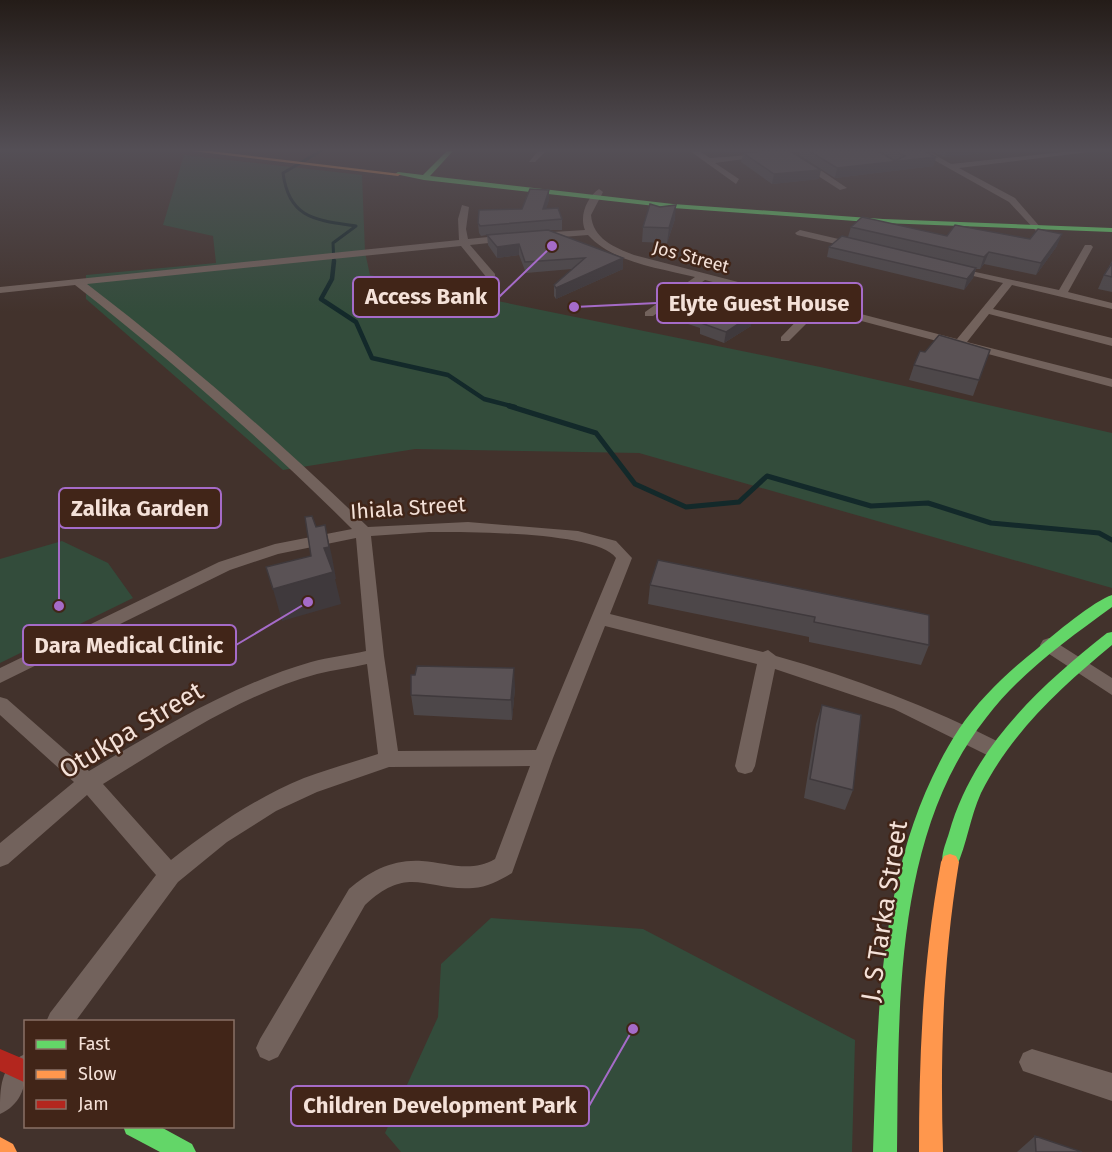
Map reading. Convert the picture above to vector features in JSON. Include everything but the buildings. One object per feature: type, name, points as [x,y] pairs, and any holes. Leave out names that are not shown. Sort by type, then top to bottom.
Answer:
[{"type":"main road","points":[[740,205],[1112,230]]},
{"type":"main road","points":[[1032,224],[1112,223]]},
{"type":"main road","name":"J. S Tarka Street","points":[[885,1152],[888,1053],[895,957],[912,856],[925,808],[966,733],[1011,681],[1049,645],[1108,603]]},
{"type":"main road","points":[[931,1152],[933,969],[949,868],[960,822],[975,784],[996,750],[1040,699],[1077,664],[1112,637]]},
{"type":"main road","points":[[138,1128],[184,1152]]},
{"type":"main road","points":[[0,1149],[5,1152]]},
{"type":"street","points":[[0,290],[463,242],[590,232],[585,222],[586,212],[590,205]]},
{"type":"street","points":[[1016,205],[1032,224]]},
{"type":"street","points":[[465,207],[461,229],[463,242],[491,276]]},
{"type":"street","name":"Jos Street","points":[[590,232],[614,250],[702,277],[1112,383]]},
{"type":"street","points":[[800,233],[869,249]]},
{"type":"street","points":[[1062,294],[1088,247]]},
{"type":"street","points":[[939,265],[1112,306]]},
{"type":"street","points":[[649,314],[702,277]]},
{"type":"street","points":[[77,282],[129,322],[298,466],[363,531],[375,656],[389,759]]},
{"type":"street","points":[[958,345],[1009,282]]},
{"type":"street","points":[[785,339],[817,307]]},
{"type":"street","points":[[986,310],[1112,342]]},
{"type":"street","name":"Ihiala Street","points":[[0,676],[187,582],[236,561],[324,538],[363,531],[472,526],[563,535],[610,543],[621,550],[624,558],[543,758],[504,866],[490,876],[472,879],[425,871],[393,873],[374,882],[357,897],[268,1048]]},
{"type":"street","points":[[599,618],[768,657],[875,692],[966,733],[996,750]]},
{"type":"street","points":[[1049,645],[1112,688]]},
{"type":"street","name":"Otukpa Street","points":[[0,857],[88,782],[177,729],[258,688],[314,668],[375,656]]},
{"type":"street","points":[[745,766],[768,657]]},
{"type":"street","points":[[0,704],[88,782],[170,875]]},
{"type":"street","points":[[61,1020],[170,875],[219,835],[267,805],[310,785],[389,759],[543,758]]},
{"type":"street","points":[[1032,1062],[1112,1088]]},
{"type":"street","points":[[0,1100],[18,1067]]},
{"type":"green space","points":[[169,205],[363,205],[365,252],[370,275],[825,368],[1112,433],[1112,588],[639,453],[415,449],[283,470],[86,299],[86,275],[216,263],[213,236],[163,225]]},
{"type":"green space","points":[[62,541],[108,563],[133,598],[0,663],[0,559]]},
{"type":"green space","points":[[491,918],[643,929],[855,1040],[852,1152],[401,1152],[385,1133],[438,1017],[441,964]]},
{"type":"waterway","points":[[295,205],[317,219],[356,226],[333,243],[334,262]]},
{"type":"waterway","points":[[334,262],[332,279],[321,299],[356,322],[372,358],[448,375],[484,399],[515,407]]},
{"type":"waterway","points":[[509,406],[596,433],[635,484],[686,507],[739,502],[767,476],[871,506],[928,503],[991,523],[1099,533],[1112,540]]},
{"type":"traffic: fast","points":[[662,205],[883,221],[1112,230]]},
{"type":"traffic: fast","points":[[885,1152],[888,1045],[896,936],[919,831],[939,781],[965,734],[996,695],[1032,660],[1112,600]]},
{"type":"traffic: fast","points":[[950,862],[960,826],[973,793],[1009,734],[1056,684],[1112,637]]},
{"type":"traffic: fast","points":[[138,1128],[184,1152]]},
{"type":"traffic: slow","points":[[931,1152],[932,1007],[938,936],[950,862]]},
{"type":"traffic: slow","points":[[0,1149],[5,1152]]},
{"type":"traffic: jam","points":[[0,1060],[24,1071]]},
{"type":"place","name":"Access Bank","points":[[552,246]]},
{"type":"place","name":"Elyte Guest House","points":[[574,307]]},
{"type":"place","name":"Dara Medical Clinic","points":[[308,602]]},
{"type":"place","name":"Zalika Garden","points":[[59,606]]},
{"type":"place","name":"Children Development Park","points":[[633,1029]]}]
